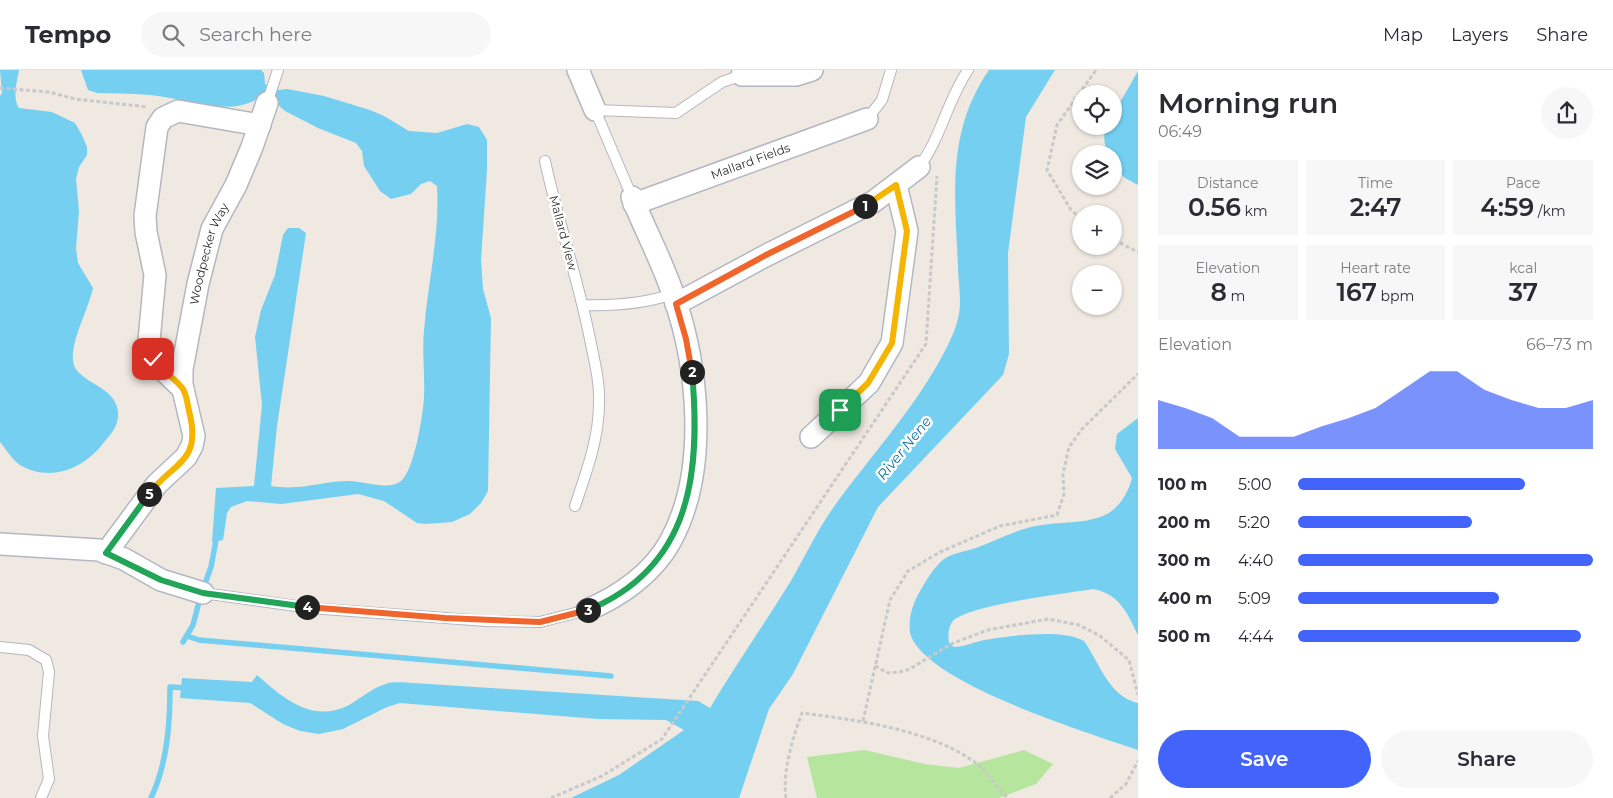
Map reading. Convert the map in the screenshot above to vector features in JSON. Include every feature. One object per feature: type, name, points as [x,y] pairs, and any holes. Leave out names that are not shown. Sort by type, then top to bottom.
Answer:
[{"type":"street","points":[[578,70],[595,110]]},
{"type":"street","points":[[742,75],[796,75],[812,70]]},
{"type":"street","name":"Woodpecker Way","points":[[106,553],[157,484],[186,457],[192,446],[194,436],[183,389],[184,353],[212,229],[236,185],[260,125],[270,93]]},
{"type":"street","points":[[183,389],[153,359],[149,341],[155,275],[146,232],[147,200],[157,127],[163,118],[170,113],[178,111],[260,125]]},
{"type":"street","name":"Mallard Fields","points":[[633,200],[867,119]]},
{"type":"street","points":[[675,299],[873,202],[896,185],[929,169]]},
{"type":"street","points":[[811,437],[868,383],[892,343],[907,231],[896,185]]},
{"type":"street","points":[[587,610],[607,602],[654,565],[670,543],[679,524],[694,462],[695,410],[692,368],[675,299],[633,200]]},
{"type":"street","points":[[0,544],[99,550],[161,580],[203,593]]},
{"type":"lane","points":[[270,93],[278,70]]},
{"type":"lane","points":[[867,119],[882,100],[891,70]]},
{"type":"lane","points":[[929,169],[931,151],[950,102],[968,70]]},
{"type":"lane","points":[[633,200],[595,110],[676,113],[722,82],[742,75]]},
{"type":"lane","name":"Mallard View","points":[[545,161],[558,221],[583,305],[598,379],[600,403],[593,451],[575,506]]},
{"type":"lane","points":[[583,305],[612,306],[675,299]]},
{"type":"lane","points":[[203,593],[302,607],[486,621],[540,622],[587,610]]},
{"type":"lane","points":[[0,647],[29,650],[46,660],[49,672],[43,736],[49,779],[41,798]]},
{"type":"path","points":[[1072,211],[1048,170],[1057,125],[1096,70]]},
{"type":"path","points":[[0,88],[19,92],[49,92],[75,99],[148,107],[170,113]]},
{"type":"path","points":[[551,798],[602,776],[662,739],[926,344],[936,180],[929,169]]},
{"type":"path","points":[[1122,244],[1138,252]]},
{"type":"path","points":[[863,721],[890,600],[908,571],[940,552],[1000,526],[1057,515],[1064,494],[1063,474],[1069,448],[1082,429],[1138,374]]},
{"type":"path","points":[[875,666],[888,673],[905,671],[951,644],[980,633],[1048,620],[1086,628],[1100,636],[1129,660],[1138,695]]},
{"type":"path","points":[[786,798],[784,789],[794,734],[802,713],[863,721],[943,744],[977,764],[1008,798]]},
{"type":"path","points":[[1110,798],[1126,784],[1138,761]]},
{"type":"green space","points":[[865,750],[924,764],[959,768],[1024,750],[1053,764],[1036,784],[999,798],[817,798],[807,757]]},
{"type":"water","points":[[0,70],[19,70],[15,94],[19,108],[52,112],[75,123],[87,147],[87,155],[79,167],[76,179],[79,211],[76,248],[78,263],[93,288],[77,334],[73,361],[81,375],[106,391],[113,398],[117,406],[118,417],[112,433],[93,454],[74,467],[53,473],[42,473],[20,465],[0,442],[0,96],[2,93]]},
{"type":"water","points":[[81,70],[261,70],[264,73],[265,84],[279,90],[287,89],[324,96],[370,110],[409,131],[437,133],[467,124],[479,127],[487,140],[481,260],[483,289],[491,318],[488,491],[481,503],[470,514],[452,522],[417,523],[384,501],[358,494],[281,504],[247,501],[231,507],[227,513],[223,540],[212,542],[216,488],[254,486],[262,405],[255,337],[261,310],[275,275],[283,235],[288,228],[299,228],[306,233],[277,426],[271,486],[302,487],[339,481],[390,485],[401,481],[406,475],[414,455],[423,406],[423,338],[437,222],[437,186],[430,181],[421,184],[411,194],[391,199],[380,191],[364,166],[362,151],[356,143],[318,128],[285,111],[276,103],[259,98],[247,104],[222,107],[150,95],[97,93],[88,90]]},
{"type":"water","name":"River Nene","points":[[989,70],[1055,70],[1026,117],[1008,253],[1009,354],[1003,375],[878,507],[793,674],[769,709],[739,798],[571,798],[619,775],[684,730],[666,720],[598,719],[400,703],[387,707],[343,729],[319,734],[300,731],[283,724],[250,703],[180,698],[182,678],[252,682],[257,675],[288,700],[310,710],[323,712],[349,705],[376,688],[396,682],[698,701],[710,708],[789,584],[827,517],[848,487],[898,424],[928,380],[953,334],[960,308],[955,190],[956,165],[966,117],[975,93]]},
{"type":"water","points":[[1138,71],[1138,185],[1122,175],[1122,145],[1105,145],[1104,135],[1122,135],[1122,99]]},
{"type":"water","points":[[1138,418],[1138,635],[1122,606],[1110,595],[1093,589],[1019,600],[962,615],[951,623],[948,637],[949,643],[954,647],[984,640],[1035,634],[1063,635],[1084,641],[1112,686],[1119,694],[1138,703],[1138,750],[1013,705],[947,672],[924,654],[911,636],[910,620],[914,603],[927,579],[947,557],[1028,528],[1045,524],[1090,520],[1112,511],[1120,503],[1129,488],[1132,478],[1115,449],[1117,434]]},
{"type":"waterway","points":[[203,589],[211,567],[217,535]]},
{"type":"waterway","points":[[183,642],[193,625],[200,598]]},
{"type":"waterway","points":[[187,636],[199,640],[611,676]]},
{"type":"waterway","points":[[151,798],[164,758],[170,687],[189,688]]},
{"type":"route","points":[[153,359],[183,389],[194,436],[192,446],[186,457],[157,484],[106,553],[124,559],[161,580],[203,593],[310,608],[486,621],[540,622],[587,610],[607,602],[628,587],[654,565],[670,543],[679,524],[694,462],[695,410],[692,368],[676,304],[766,255],[873,202],[896,185],[907,231],[892,343],[868,383],[840,410]]}]
